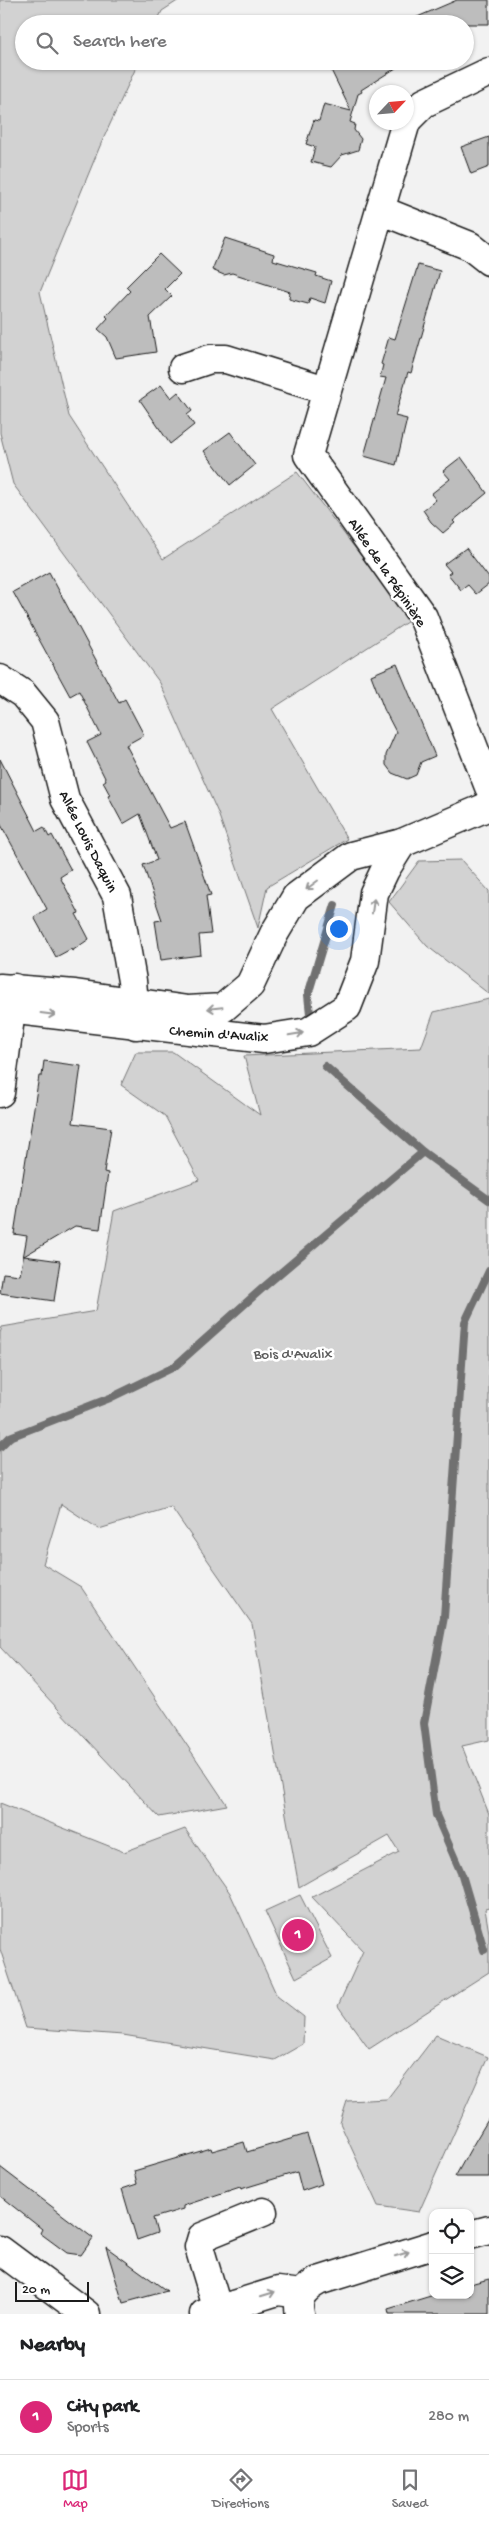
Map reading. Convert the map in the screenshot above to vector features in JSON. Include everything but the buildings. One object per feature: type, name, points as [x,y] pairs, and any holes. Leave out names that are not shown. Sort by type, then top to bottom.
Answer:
[{"type":"street","name":"Allée de la Pépinière","points":[[414,114],[424,103],[489,72]]},
{"type":"street","name":"Allée de la Pépinière","points":[[404,130],[308,455],[423,617],[489,787]]},
{"type":"street","points":[[380,210],[470,246],[489,261]]},
{"type":"street","points":[[183,368],[210,359],[226,359],[326,390]]},
{"type":"street","name":"Allée Louis Daquin","points":[[0,679],[23,694],[45,721],[65,799],[117,896],[132,981],[135,1014]]},
{"type":"street","name":"Chemin d'Avalix","points":[[135,1014],[223,1008],[250,985],[274,934],[296,897],[351,856],[402,843],[489,806]]},
{"type":"street","name":"Chemin d'Avalix","points":[[6,998],[135,1014],[264,1039],[308,1032],[348,1006],[365,961],[374,894],[385,870],[402,843]]},
{"type":"street","points":[[0,1093],[6,998]]},
{"type":"street","points":[[264,2212],[202,2237],[198,2247],[211,2312],[278,2291],[301,2304],[306,2288],[318,2281],[429,2246]]},
{"type":"street","points":[[474,2234],[489,2230]]},
{"type":"street","points":[[0,2250],[86,2314]]},
{"type":"green space","points":[[0,0],[179,0],[162,11],[160,15],[15,15],[15,70],[135,70],[100,146],[40,292],[69,416],[163,559],[297,472],[410,620],[272,709],[347,839],[267,887],[258,928],[218,813],[160,683],[13,484],[0,433]]},
{"type":"green space","points":[[461,860],[489,891],[489,994],[427,946],[389,902],[419,861]]},
{"type":"green space","name":"Bois d'Avalix","points":[[489,999],[489,1740],[462,1746],[489,1814],[489,1908],[485,1909],[489,1933],[489,1972],[369,2049],[338,2006],[363,1951],[312,1897],[399,1852],[389,1836],[299,1887],[252,1624],[171,1507],[99,1529],[61,1504],[43,1564],[81,1587],[227,1805],[159,1817],[0,1647],[0,1333],[2,1327],[96,1311],[114,1211],[199,1180],[165,1116],[121,1085],[136,1052],[173,1052],[260,1115],[244,1056],[421,1048],[434,1012]]},
{"type":"green space","points":[[0,1803],[124,1852],[185,1829],[230,1893],[277,1996],[304,2017],[303,2044],[275,2060],[123,2035],[26,2028],[0,1949]]},
{"type":"green space","points":[[300,1895],[332,1958],[296,1978],[265,1911]]},
{"type":"green space","points":[[436,2035],[488,2057],[419,2212],[378,2206],[340,2123],[347,2101],[387,2099]]},
{"type":"waterway","points":[[310,1014],[308,995],[335,905]]},
{"type":"waterway","points":[[325,1066],[423,1152]]},
{"type":"waterway","points":[[0,1447],[10,1437],[110,1398],[174,1367],[265,1286],[423,1152],[489,1200]]},
{"type":"waterway","points":[[484,1950],[462,1875],[436,1815],[424,1723],[444,1617],[465,1322],[489,1271]]},
{"type":"place","name":"City park","points":[[298,1935]]}]
